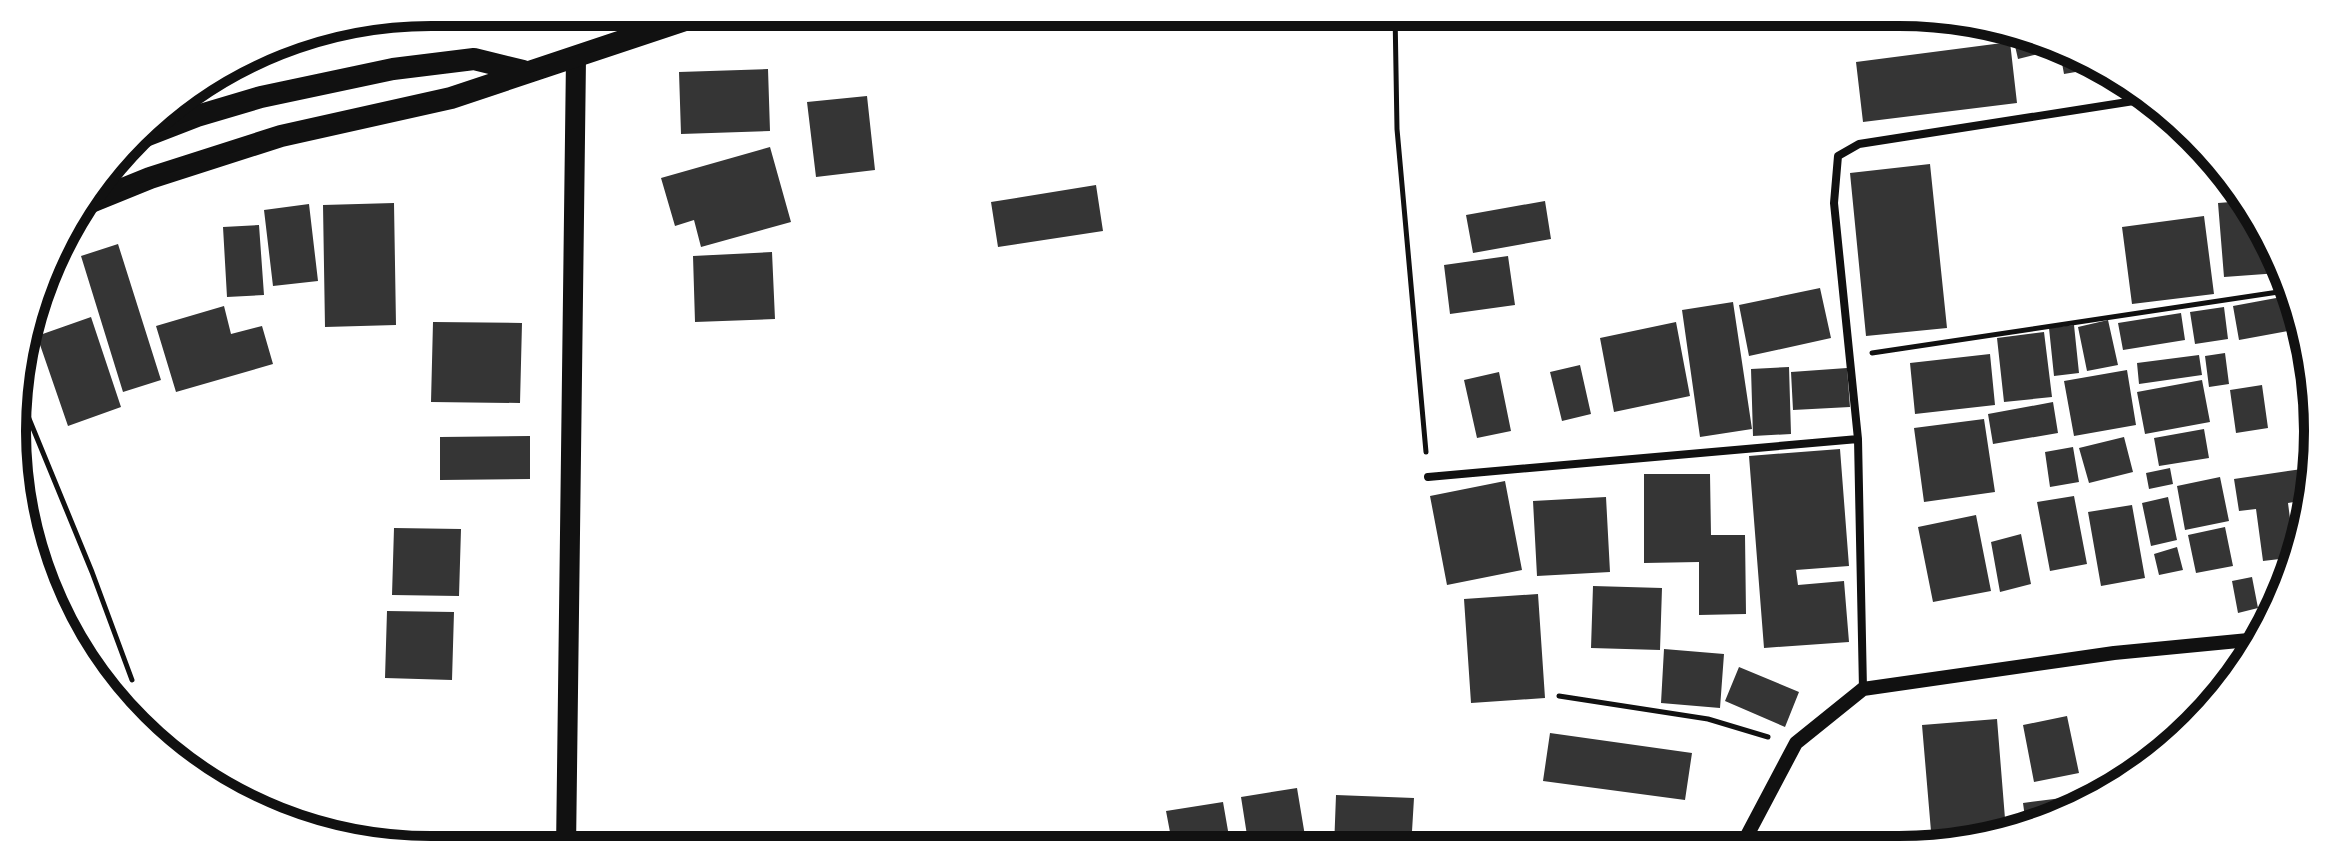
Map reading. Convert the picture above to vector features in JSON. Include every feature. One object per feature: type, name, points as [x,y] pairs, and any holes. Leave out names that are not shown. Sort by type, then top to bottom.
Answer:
[{"type":"highway","points":[[99,199],[150,178],[281,136],[451,98],[495,85],[523,71],[576,58],[660,26]]},
{"type":"highway","points":[[161,130],[261,97],[393,69],[474,59],[523,71]]},
{"type":"main road","points":[[566,836],[576,58]]},
{"type":"street","points":[[1863,689],[1858,439],[1834,203],[1838,156],[1859,144],[2134,101]]},
{"type":"street","points":[[1428,477],[1858,439]]},
{"type":"street","points":[[1747,836],[1796,743],[1863,689],[2114,653],[2246,640]]},
{"type":"path","points":[[1395,26],[1397,129],[1428,477]]},
{"type":"path","points":[[1851,357],[2279,292]]},
{"type":"path","points":[[27,413],[92,572],[132,680]]},
{"type":"path","points":[[1559,696],[1708,719],[1796,743]]},
{"type":"building","points":[[2010,42],[2017,103],[1863,122],[1856,62]]},
{"type":"building","points":[[2014,43],[2044,53],[2018,59]]},
{"type":"building","points":[[2062,60],[2083,71],[2064,74]]},
{"type":"building","points":[[768,69],[770,131],[681,134],[679,72]]},
{"type":"building","points":[[867,96],[875,170],[816,177],[807,102]]},
{"type":"building","points":[[770,147],[791,222],[701,247],[694,220],[675,226],[661,178]]},
{"type":"building","points":[[1930,164],[1947,328],[1866,336],[1850,173]]},
{"type":"building","points":[[1096,185],[1103,231],[998,247],[991,202]]},
{"type":"building","points":[[1545,201],[1551,239],[1473,253],[1466,215]]},
{"type":"building","points":[[2233,202],[2272,274],[2224,277],[2218,203]]},
{"type":"building","points":[[394,203],[396,325],[325,327],[323,205]]},
{"type":"building","points":[[309,204],[318,281],[273,286],[264,210]]},
{"type":"building","points":[[2204,216],[2214,294],[2132,304],[2122,227]]},
{"type":"building","points":[[259,225],[264,295],[227,297],[223,227]]},
{"type":"building","points":[[118,244],[161,380],[123,392],[81,256]]},
{"type":"building","points":[[772,252],[775,319],[695,322],[693,256]]},
{"type":"building","points":[[1508,256],[1515,305],[1450,314],[1444,265]]},
{"type":"building","points":[[1820,288],[1831,338],[1749,356],[1739,305]]},
{"type":"building","points":[[2281,297],[2291,330],[2239,340],[2233,306]]},
{"type":"building","points":[[1733,302],[1752,429],[1700,437],[1682,310]]},
{"type":"building","points":[[224,306],[231,334],[262,326],[273,364],[176,392],[156,326]]},
{"type":"building","points":[[2224,307],[2228,339],[2195,344],[2190,312]]},
{"type":"building","points":[[2181,313],[2185,340],[2123,350],[2118,323]]},
{"type":"building","points":[[91,317],[121,407],[68,426],[38,336]]},
{"type":"building","points":[[2108,320],[2118,365],[2087,371],[2078,327]]},
{"type":"building","points":[[433,322],[522,323],[520,403],[431,402]]},
{"type":"building","points":[[1676,322],[1690,396],[1614,412],[1600,338]]},
{"type":"building","points":[[2074,325],[2079,373],[2054,376],[2049,328]]},
{"type":"building","points":[[2044,332],[2052,397],[2004,402],[1997,338]]},
{"type":"building","points":[[2225,353],[2229,384],[2209,387],[2205,356]]},
{"type":"building","points":[[1990,354],[1995,405],[1915,414],[1910,363]]},
{"type":"building","points":[[2199,355],[2202,375],[2139,384],[2137,363]]},
{"type":"building","points":[[1580,365],[1591,414],[1562,421],[1550,372]]},
{"type":"building","points":[[1789,367],[1791,434],[1753,436],[1751,369]]},
{"type":"building","points":[[1847,368],[1850,407],[1793,410],[1791,372]]},
{"type":"building","points":[[2127,370],[2136,425],[2074,436],[2064,381]]},
{"type":"building","points":[[1499,372],[1511,431],[1477,438],[1464,380]]},
{"type":"building","points":[[2202,380],[2210,422],[2145,434],[2137,392]]},
{"type":"building","points":[[2262,385],[2268,428],[2236,433],[2230,390]]},
{"type":"building","points":[[2053,402],[2058,433],[1993,444],[1988,414]]},
{"type":"building","points":[[1984,419],[1995,492],[1924,502],[1914,428]]},
{"type":"building","points":[[2204,429],[2209,458],[2159,466],[2154,438]]},
{"type":"building","points":[[530,436],[530,479],[440,480],[440,437]]},
{"type":"building","points":[[2124,437],[2133,472],[2089,483],[2079,448]]},
{"type":"building","points":[[2073,447],[2079,482],[2050,487],[2045,452]]},
{"type":"building","points":[[1840,449],[1849,566],[1796,570],[1798,585],[1844,581],[1849,642],[1764,648],[1749,456]]},
{"type":"building","points":[[2170,468],[2173,484],[2149,489],[2146,473]]},
{"type":"building","points":[[2302,469],[2298,501],[2288,503],[2291,530],[2284,558],[2263,561],[2256,509],[2239,511],[2234,479]]},
{"type":"building","points":[[1644,474],[1710,474],[1711,535],[1745,535],[1746,614],[1699,615],[1699,562],[1644,563]]},
{"type":"building","points":[[2220,477],[2229,521],[2185,530],[2177,486]]},
{"type":"building","points":[[1505,481],[1522,570],[1447,585],[1430,496]]},
{"type":"building","points":[[2074,496],[2087,564],[2050,571],[2037,502]]},
{"type":"building","points":[[1606,497],[1610,572],[1537,576],[1533,501]]},
{"type":"building","points":[[2168,497],[2177,540],[2151,546],[2142,503]]},
{"type":"building","points":[[2132,505],[2145,578],[2101,586],[2088,512]]},
{"type":"building","points":[[1976,515],[1991,591],[1933,602],[1918,527]]},
{"type":"building","points":[[2225,527],[2233,566],[2196,573],[2188,535]]},
{"type":"building","points":[[394,528],[461,529],[459,596],[392,595]]},
{"type":"building","points":[[2021,534],[2031,584],[2000,592],[1991,542]]},
{"type":"building","points":[[2177,547],[2183,570],[2159,575],[2154,554]]},
{"type":"building","points":[[2252,577],[2258,608],[2238,613],[2232,581]]},
{"type":"building","points":[[1593,586],[1662,588],[1660,650],[1591,648]]},
{"type":"building","points":[[1538,594],[1545,698],[1471,703],[1464,599]]},
{"type":"building","points":[[387,611],[454,612],[452,680],[385,678]]},
{"type":"building","points":[[1664,649],[1724,654],[1720,708],[1661,703]]},
{"type":"building","points":[[1739,667],[1799,692],[1785,727],[1725,701]]},
{"type":"building","points":[[2067,716],[2079,773],[2034,782],[2023,725]]},
{"type":"building","points":[[1997,719],[2005,822],[1931,835],[1922,725]]},
{"type":"building","points":[[1550,733],[1692,753],[1685,800],[1543,781]]},
{"type":"building","points":[[1297,788],[1305,836],[1247,836],[1241,797]]},
{"type":"building","points":[[1336,795],[1414,798],[1412,836],[1334,836]]},
{"type":"building","points":[[2072,797],[2025,816],[2023,803]]},
{"type":"building","points":[[1223,802],[1229,836],[1171,836],[1166,811]]},
{"type":"building","points":[[1578,831],[1578,836],[1501,836]]}]
